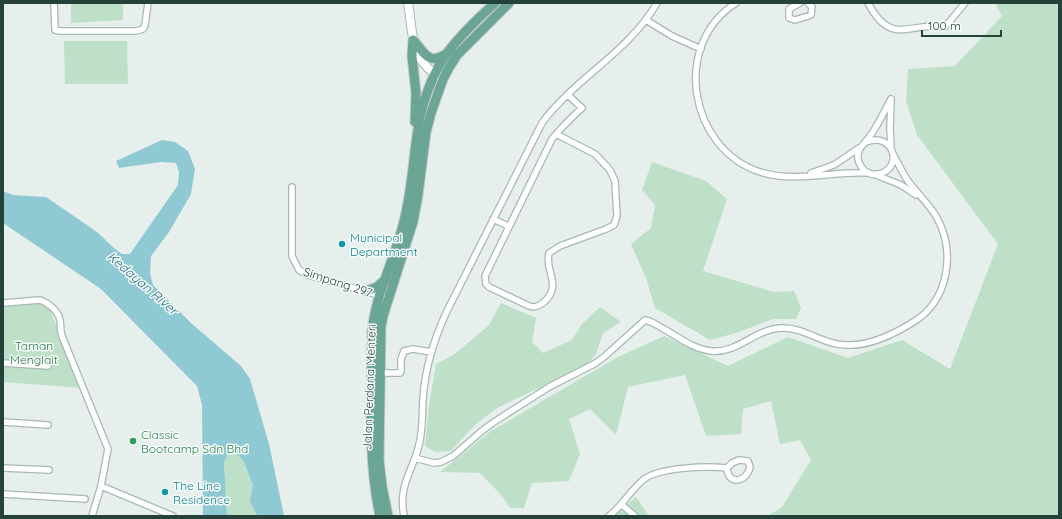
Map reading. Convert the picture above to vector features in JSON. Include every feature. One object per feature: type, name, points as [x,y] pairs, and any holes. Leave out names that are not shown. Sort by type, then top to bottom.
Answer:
[{"type":"main road","name":"Jalan Perdana Menteri","points":[[380,516],[374,481],[372,448],[372,333],[375,312],[385,297],[413,222],[426,132],[439,76],[439,65],[447,53],[495,3]]},
{"type":"main road","name":"Jalan Perdana Menteri","points":[[388,516],[379,460],[381,327],[386,279],[406,215],[423,104],[439,76],[509,3]]},
{"type":"main road","points":[[413,40],[428,58],[436,59],[447,53]]},
{"type":"main road","points":[[413,40],[412,56],[416,93],[415,151]]},
{"type":"main road","points":[[375,312],[372,299],[366,292],[377,287],[386,279]]},
{"type":"street","points":[[54,3],[55,30],[136,31],[143,29],[145,25],[148,3]]},
{"type":"street","points":[[408,3],[413,40],[418,56],[424,65],[439,76]]},
{"type":"street","points":[[404,516],[402,495],[407,476],[419,445],[425,383],[431,352],[447,310],[542,124],[556,106],[633,36],[657,3]]},
{"type":"street","points":[[736,3],[730,7],[712,26],[701,48],[696,68],[698,102],[703,116],[709,130],[719,145],[732,157],[759,171],[776,176],[797,177],[840,173],[872,174],[885,172],[892,164],[890,128],[891,99],[878,125],[866,142],[860,147],[834,166],[797,177]]},
{"type":"street","points":[[800,3],[789,9],[789,18],[795,20],[810,14],[812,7],[808,3]]},
{"type":"street","points":[[868,3],[882,23],[889,27],[902,30],[927,26],[945,27],[965,3]]},
{"type":"street","points":[[646,20],[672,36],[701,48]]},
{"type":"street","points":[[556,134],[595,154],[610,170],[615,181],[617,216],[614,225],[606,230],[560,246],[550,253],[548,257],[553,282],[551,293],[542,303],[534,307],[489,287],[486,284],[485,276],[508,226],[545,153],[556,134],[582,108],[568,95]]},
{"type":"street","points":[[415,458],[434,463],[441,462],[453,456],[494,422],[549,387],[604,358],[645,320],[699,347],[711,351],[724,351],[760,333],[771,329],[782,328],[803,331],[825,342],[847,345],[868,343],[908,325],[921,316],[931,307],[938,296],[946,274],[947,248],[944,237],[936,218],[901,170],[887,143],[873,139],[866,142]]},
{"type":"street","points":[[860,147],[858,159],[864,170],[901,185],[923,200]]},
{"type":"street","name":"Simpang 297","points":[[292,187],[292,256],[299,270],[308,275],[385,297]]},
{"type":"street","points":[[493,219],[508,226]]},
{"type":"street","points":[[3,303],[40,300],[45,301],[54,309],[60,321],[60,331],[108,449],[101,486],[92,516]]},
{"type":"street","points":[[380,373],[400,373],[402,355],[404,352],[414,349],[431,352]]},
{"type":"street","points":[[3,363],[48,366]]},
{"type":"street","points":[[3,422],[48,425]]},
{"type":"street","points":[[3,468],[49,470]]},
{"type":"street","points":[[609,516],[622,505],[644,479],[652,474],[665,471],[699,468],[727,468]]},
{"type":"street","points":[[101,486],[173,516]]},
{"type":"street","points":[[3,494],[85,499]]},
{"type":"street","points":[[622,505],[635,516]]},
{"type":"green space","points":[[71,3],[123,3],[123,20],[71,23]]},
{"type":"green space","points":[[995,3],[1059,3],[1059,516],[768,516],[782,507],[811,460],[800,440],[780,444],[771,401],[743,409],[741,434],[706,436],[685,375],[628,387],[616,435],[590,409],[569,419],[580,454],[569,481],[532,483],[524,508],[510,508],[502,496],[480,473],[440,472],[491,431],[618,357],[664,336],[728,366],[788,337],[848,358],[902,340],[950,369],[998,244],[917,135],[906,101],[908,69],[955,66],[1002,16]]},
{"type":"green space","points":[[64,41],[127,41],[128,84],[65,84]]},
{"type":"green space","points":[[652,162],[706,181],[727,199],[703,271],[774,292],[794,291],[801,308],[796,319],[773,319],[736,333],[710,340],[655,308],[646,278],[631,244],[651,228],[655,205],[642,190]]},
{"type":"green space","name":"Taman Menglait","points":[[46,300],[82,388],[3,382],[3,303]]},
{"type":"green space","points":[[501,303],[536,318],[532,342],[543,353],[572,340],[582,324],[600,307],[621,322],[603,333],[596,354],[587,365],[497,408],[475,425],[451,451],[435,452],[425,446],[429,405],[436,364],[455,354],[489,325]]},
{"type":"green space","points":[[229,452],[236,453],[243,460],[253,485],[251,501],[257,516],[227,516],[224,463]]},
{"type":"green space","points":[[636,497],[649,516],[613,516]]},
{"type":"water","name":"Kedayan River","points":[[162,140],[175,142],[188,151],[195,169],[191,194],[169,232],[151,256],[150,273],[153,285],[191,323],[241,366],[250,379],[269,444],[284,516],[257,516],[250,501],[253,485],[243,460],[236,453],[229,452],[224,463],[227,516],[203,516],[202,405],[197,386],[101,289],[3,223],[3,191],[13,195],[46,197],[97,232],[122,254],[130,254],[178,185],[179,172],[176,163],[161,162],[119,168],[116,161]]},
{"type":"place","name":"Municipal Department","points":[[342,244]]},
{"type":"place","name":"Classic Bootcamp Sdn Bhd","points":[[133,441]]},
{"type":"place","name":"The Line Residence","points":[[165,492]]}]
